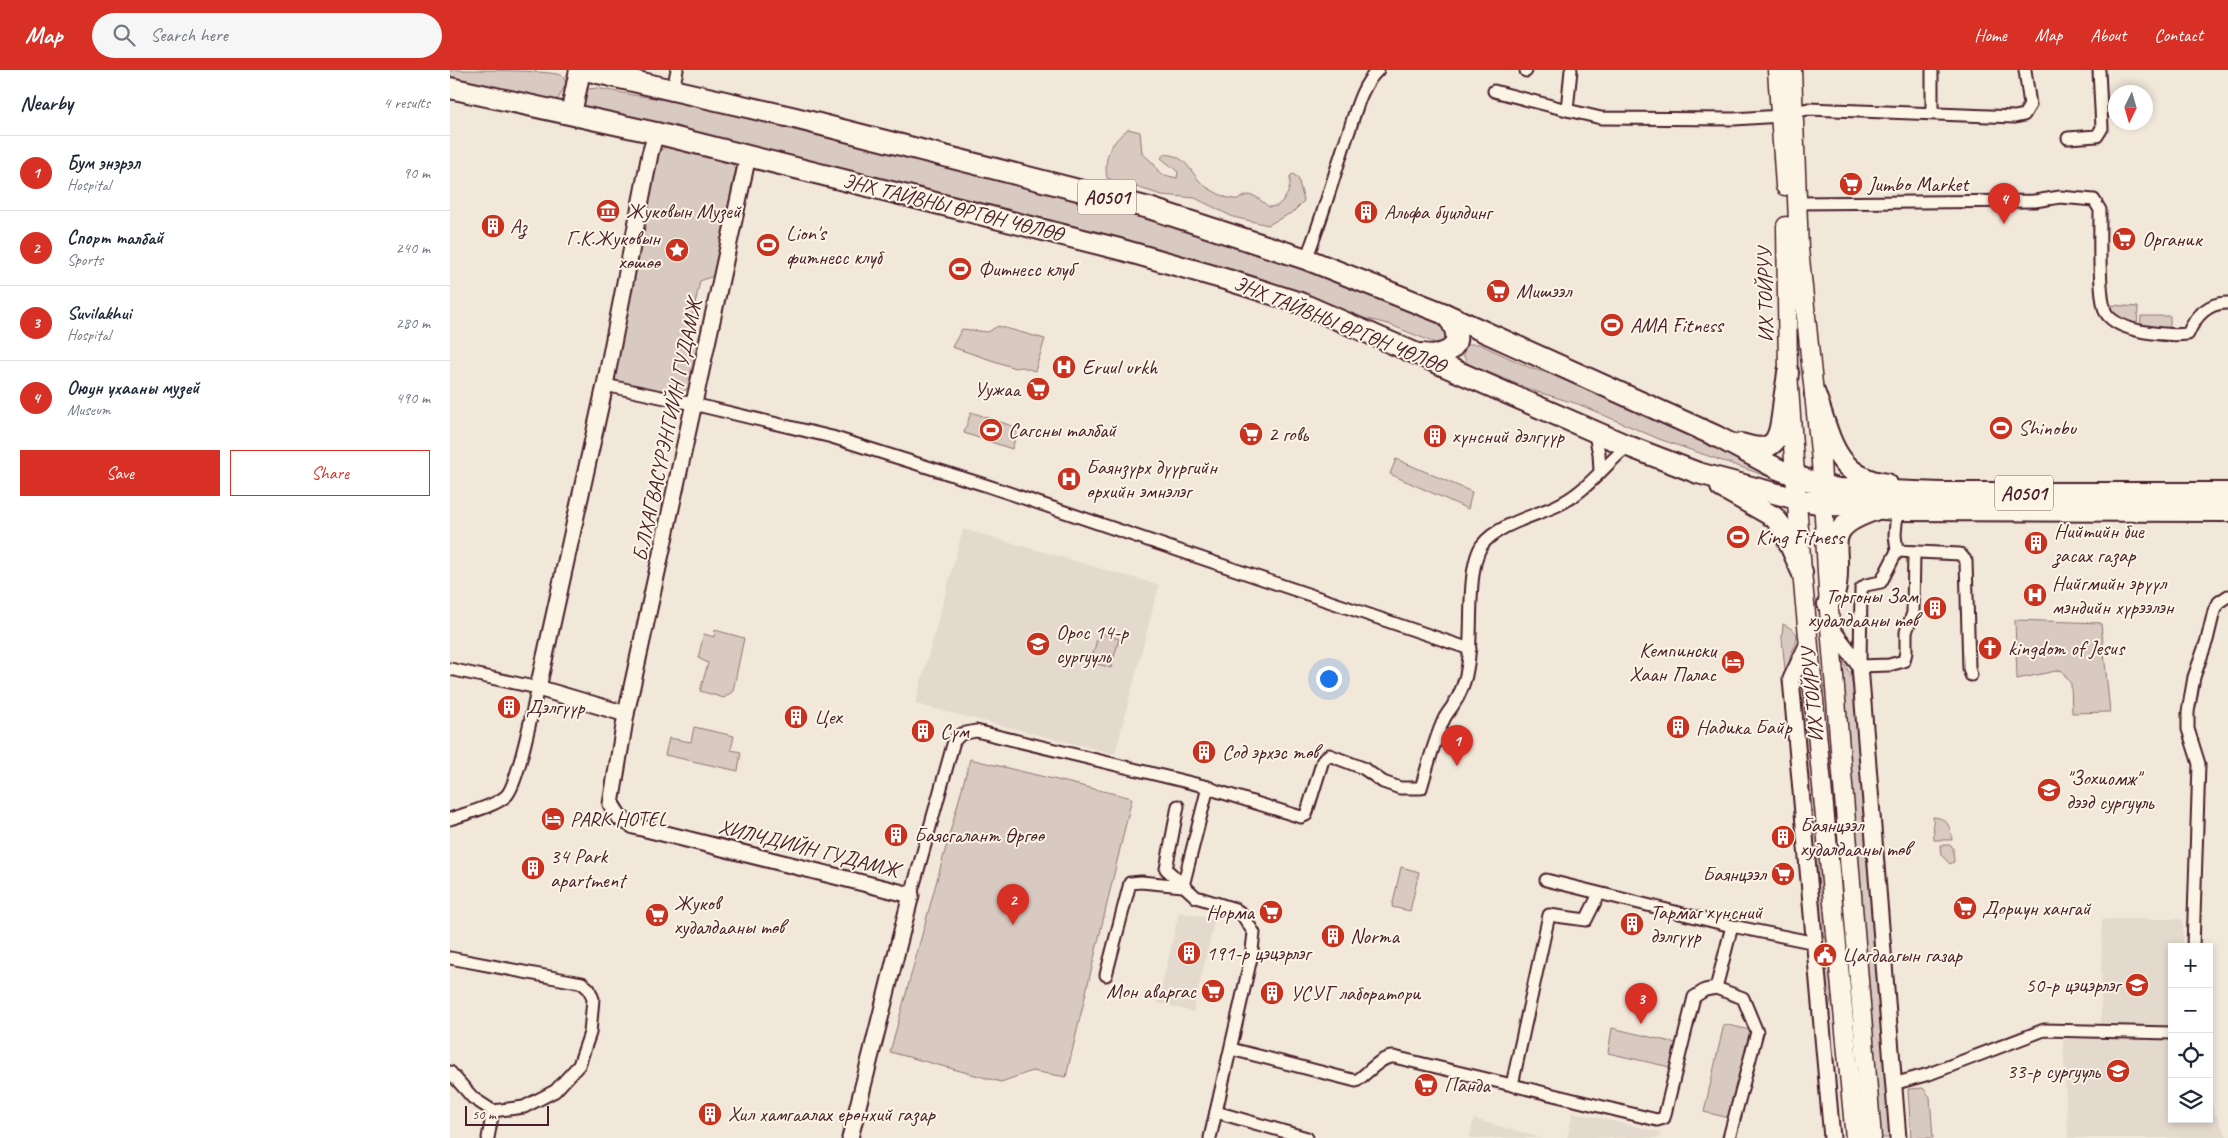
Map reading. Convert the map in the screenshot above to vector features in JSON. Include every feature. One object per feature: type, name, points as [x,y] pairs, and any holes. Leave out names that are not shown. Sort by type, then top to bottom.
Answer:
[{"type":"highway","points":[[571,114],[580,70]]},
{"type":"highway","name":"ЭНХ ТАЙВНЫ ӨРГӨН ЧӨЛӨӨ","points":[[585,70],[675,80],[1149,208],[1306,259],[1445,314],[1716,436],[1778,469],[1796,476],[1821,494],[1887,509],[2228,511]]},
{"type":"highway","name":"ЭНХ ТАЙВНЫ ӨРГӨН ЧӨЛӨӨ","points":[[450,88],[656,133],[1119,249],[1228,280],[1300,304],[1628,446],[1698,473],[1797,499],[1838,489],[1941,493],[2228,493]]},
{"type":"highway","points":[[1416,353],[1436,355],[1446,353],[1453,348],[1456,332],[1445,314]]},
{"type":"highway","points":[[1471,377],[1460,361],[1461,346],[1472,338],[1494,336]]},
{"type":"highway","points":[[1716,436],[1753,448],[1776,442],[1781,431],[1788,372]]},
{"type":"highway","points":[[1815,394],[1830,441],[1847,468],[1880,483],[1913,486],[1941,493]]},
{"type":"highway","points":[[1698,473],[1774,517],[1782,527],[1802,572]]},
{"type":"highway","points":[[1828,604],[1836,588],[1836,543],[1844,525],[1862,514],[1887,509]]},
{"type":"main road","points":[[1777,70],[1788,114]]},
{"type":"main road","points":[[1788,114],[1792,70]]},
{"type":"main road","name":"ИХ ТОЙРУУ","points":[[1788,114],[1799,249],[1815,394],[1828,604],[1872,1138]]},
{"type":"main road","name":"ИХ ТОЙРУУ","points":[[1788,114],[1786,218],[1788,372],[1802,572],[1855,1138]]},
{"type":"street","points":[[1306,259],[1319,229],[1335,172],[1359,101],[1368,81],[1378,70]]},
{"type":"street","points":[[1567,110],[1571,70]]},
{"type":"street","points":[[1932,70],[1932,113]]},
{"type":"street","points":[[1494,91],[1567,110],[1610,118],[1734,119],[1788,114],[1808,109],[2015,117],[2024,115],[2030,104],[2025,70]]},
{"type":"street","points":[[2068,138],[2097,136],[2102,128],[2099,70]]},
{"type":"street","points":[[450,819],[500,801],[508,795],[519,766],[605,385],[650,154],[656,133]]},
{"type":"street","name":"Б.ЛХАГВАСҮРЭНГИЙН ГУДАМЖ","points":[[626,714],[648,621],[693,404],[748,156]]},
{"type":"street","points":[[1796,203],[2035,202],[2060,197],[2094,200],[2100,210],[2101,286],[2106,312],[2112,319],[2125,328],[2162,334],[2188,334],[2201,312],[2220,302],[2228,303]]},
{"type":"street","points":[[605,385],[832,436],[988,486],[1470,649]]},
{"type":"street","points":[[1594,431],[1600,471]]},
{"type":"street","points":[[911,895],[954,741],[961,734],[976,731],[1208,787],[1301,817],[1306,814],[1323,760],[1329,755],[1363,768],[1383,782],[1400,788],[1421,788],[1444,718],[1460,693],[1467,673],[1470,649],[1470,614],[1476,558],[1483,544],[1493,535],[1515,522],[1575,497],[1628,446]]},
{"type":"street","points":[[1887,509],[1895,535],[1896,551],[1891,566],[1881,582],[1861,589],[1860,666],[1898,1138]]},
{"type":"street","points":[[1896,551],[1960,554],[1966,561],[1969,668],[1971,675]]},
{"type":"street","points":[[1860,666],[1889,665],[1904,661],[1906,632],[1913,613],[1914,552]]},
{"type":"street","points":[[2192,943],[2199,764],[2188,729],[2188,712],[2194,677],[2208,640],[2214,611],[2219,602],[2228,596]]},
{"type":"street","points":[[1830,628],[1860,666]]},
{"type":"street","points":[[1809,641],[1791,680],[1832,1138]]},
{"type":"street","points":[[450,669],[538,688],[626,714]]},
{"type":"street","name":"ХИЛЧДИЙН ГУДАМЖ","points":[[626,714],[611,804],[620,818],[634,826],[911,895],[850,1138]]},
{"type":"street","points":[[1183,886],[1208,787]]},
{"type":"street","points":[[1178,806],[1166,869],[1196,898],[1235,909],[1241,913],[1254,933],[1251,958],[1210,1138]]},
{"type":"street","points":[[1546,880],[1732,926],[1816,944]]},
{"type":"street","points":[[1106,975],[1130,883],[1141,882],[1183,886]]},
{"type":"street","points":[[1512,1085],[1549,915],[1586,920],[1599,894]]},
{"type":"street","points":[[1716,988],[1732,926]]},
{"type":"street","points":[[450,958],[582,983],[589,989],[593,999],[590,1033],[579,1065],[555,1091],[524,1107],[493,1111],[472,1098],[450,1072]]},
{"type":"street","points":[[1231,1049],[1356,1080],[1365,1076],[1383,1059],[1394,1057],[1657,1120],[1664,1118],[1694,998],[1705,990],[1716,988],[1743,998],[1757,1032],[1729,1138]]},
{"type":"street","points":[[1893,1084],[1929,1074],[2044,1030],[2168,1032]]},
{"type":"street","points":[[488,1138],[493,1111]]},
{"type":"street","points":[[1216,1112],[1307,1138]]},
{"type":"shaded area","points":[[450,70],[552,73],[561,75],[566,84],[558,99],[549,101],[450,80]]},
{"type":"shaded area","points":[[597,88],[676,101],[1200,232],[1326,275],[1446,326],[1452,335],[1440,345],[1388,324],[1355,316],[1251,275],[1122,238],[585,107],[582,102],[584,94],[588,89]]},
{"type":"shaded area","points":[[1128,129],[1140,132],[1142,153],[1154,164],[1160,174],[1177,178],[1178,172],[1161,158],[1164,154],[1180,158],[1208,188],[1234,199],[1252,195],[1269,207],[1277,206],[1286,197],[1290,185],[1290,176],[1293,174],[1298,178],[1304,201],[1293,212],[1268,225],[1233,217],[1195,198],[1162,195],[1107,178],[1106,162],[1110,150],[1117,139]]},
{"type":"shaded area","points":[[667,146],[729,161],[736,169],[713,276],[700,281],[686,346],[697,350],[694,370],[687,389],[676,395],[620,383],[612,377],[658,152]]},
{"type":"shaded area","points":[[2099,304],[2138,307],[2137,329]]},
{"type":"shaded area","points":[[2141,316],[2170,316],[2170,326],[2167,330],[2140,330]]},
{"type":"shaded area","points":[[998,326],[1045,339],[1035,371],[1022,367],[1015,368],[952,347],[962,329],[988,332]]},
{"type":"shaded area","points":[[1470,344],[1479,344],[1533,369],[1560,376],[1705,439],[1783,480],[1775,479],[1659,439],[1578,404],[1531,390],[1468,364],[1463,355],[1465,348]]},
{"type":"shaded area","name":"Сагсны талбай","points":[[971,412],[1018,428],[1012,449],[964,433]]},
{"type":"shaded area","points":[[1396,459],[1472,492],[1468,509],[1390,474]]},
{"type":"shaded area","name":"Орос 14-р сургууль","points":[[963,529],[1159,585],[1115,754],[915,704]]},
{"type":"shaded area","points":[[2015,620],[2101,623],[2110,712],[2072,713],[2071,684],[2061,670],[2017,679]]},
{"type":"shaded area","points":[[1783,624],[1792,629],[1797,637],[1790,657],[1788,671],[1785,670],[1782,638]]},
{"type":"shaded area","points":[[715,630],[744,638],[733,691],[724,698],[700,691],[708,663],[698,658],[704,634],[714,637]]},
{"type":"shaded area","points":[[1099,632],[1119,639],[1111,668],[1091,662]]},
{"type":"shaded area","points":[[1839,654],[1851,676],[1855,700],[1890,1138],[1879,1138]]},
{"type":"shaded area","points":[[1804,658],[1834,975],[1827,1027],[1796,679]]},
{"type":"shaded area","points":[[694,727],[734,736],[731,750],[741,752],[738,771],[665,755],[669,738],[691,742]]},
{"type":"shaded area","points":[[970,759],[1132,798],[1066,1077],[1032,1071],[1001,1082],[890,1052]]},
{"type":"shaded area","points":[[1933,817],[1945,821],[1952,840],[1934,840]]},
{"type":"shaded area","points":[[1940,845],[1951,845],[1954,862],[1950,864],[1941,855]]},
{"type":"shaded area","points":[[1401,867],[1419,872],[1410,911],[1392,907]]},
{"type":"shaded area","points":[[1179,912],[1215,919],[1193,1012],[1158,1003]]},
{"type":"shaded area","name":"50-р цэцэрлэг","points":[[2102,919],[2183,919],[2183,943],[2168,943],[2168,1027],[2101,1024]]},
{"type":"shaded area","points":[[1724,1024],[1750,1030],[1729,1118],[1704,1112]]},
{"type":"shaded area","points":[[1612,1028],[1680,1044],[1674,1068],[1608,1053]]},
{"type":"shaded area","name":"33-р сургууль","points":[[2063,1039],[2168,1040],[2168,1123],[2213,1123],[2213,1110],[2228,1138],[2068,1138]]},
{"type":"shaded area","points":[[1923,1088],[1930,1097],[1933,1138],[1911,1138],[1908,1089]]},
{"type":"shaded area","points":[[1573,1112],[1661,1132],[1659,1138],[1567,1138]]},
{"type":"shaded area","points":[[1474,1119],[1542,1138],[1469,1138]]},
{"type":"place","name":"Jumbo Market","points":[[1851,184]]},
{"type":"place","name":"Жуковын Музей","points":[[608,211]]},
{"type":"place","name":"Альфа буилдинг","points":[[1366,212]]},
{"type":"place","name":"Оюун ухааны музей","points":[[2004,224]]},
{"type":"place","name":"Аз","points":[[493,226]]},
{"type":"place","name":"Органик","points":[[2124,239]]},
{"type":"place","name":"Lion's фитнесс клуб","points":[[768,245]]},
{"type":"place","name":"Г.К.Жуковын хөшөө","points":[[677,250]]},
{"type":"place","name":"Фитнесс клуб","points":[[960,269]]},
{"type":"place","name":"Мишээл","points":[[1498,291]]},
{"type":"place","name":"AMA Fitness","points":[[1612,325]]},
{"type":"place","name":"Eruul urkh","points":[[1064,367]]},
{"type":"place","name":"Уужаа","points":[[1038,389]]},
{"type":"place","name":"Shinobu","points":[[2001,428]]},
{"type":"place","name":"Сагсны талбай","points":[[991,430]]},
{"type":"place","name":"2 говь","points":[[1251,434]]},
{"type":"place","name":"хүнсний дэлгүүр","points":[[1435,436]]},
{"type":"place","name":"Баянзүрх дүүргийн өрхийн эмнэлэг","points":[[1069,479]]},
{"type":"place","name":"King Fitness","points":[[1738,537]]},
{"type":"place","name":"Нийтийн бие засах газар","points":[[2036,543]]},
{"type":"place","name":"Нийгмийн эрүүл мэндийн хүрээлэн","points":[[2035,595]]},
{"type":"place","name":"Торгоны Зам худалдааны төв","points":[[1935,608]]},
{"type":"place","name":"Орос 14-р сургууль","points":[[1038,644]]},
{"type":"place","name":"kingdom of Jesus","points":[[1990,648]]},
{"type":"place","name":"Кемпински Хаан Палас","points":[[1733,662]]},
{"type":"place","name":"Дэлгүүр","points":[[509,707]]},
{"type":"place","name":"Цех","points":[[796,717]]},
{"type":"place","name":"Надика Байр","points":[[1678,727]]},
{"type":"place","name":"Сүм","points":[[923,731]]},
{"type":"place","name":"Сод эрхэс төв","points":[[1204,752]]},
{"type":"place","name":"Бум энэрэл","points":[[1457,766]]},
{"type":"place","name":"\"Зохиомж\" дээд сургууль","points":[[2049,790]]},
{"type":"place","name":"PARK HOTEL","points":[[553,819]]},
{"type":"place","name":"Баясгалант Өргөө","points":[[896,835]]},
{"type":"place","name":"Баянцээл худалдааны төв","points":[[1783,837]]},
{"type":"place","name":"34 Park apartment","points":[[533,868]]},
{"type":"place","name":"Баянцээл","points":[[1783,874]]},
{"type":"place","name":"Дориун хангай","points":[[1965,908]]},
{"type":"place","name":"Норма","points":[[1271,912]]},
{"type":"place","name":"Жуков худалдааны төв","points":[[657,915]]},
{"type":"place","name":"Тармаг хүнсний дэлгүүр","points":[[1632,924]]},
{"type":"place","name":"Спорт талбай","points":[[1013,925]]},
{"type":"place","name":"Norma","points":[[1333,936]]},
{"type":"place","name":"191-р цэцэрлэг","points":[[1189,953]]},
{"type":"place","name":"Цагдаагын газар","points":[[1825,955]]},
{"type":"place","name":"50-р цэцэрлэг","points":[[2137,985]]},
{"type":"place","name":"Мон аваргас","points":[[1213,991]]},
{"type":"place","name":"УСУГ лаборатори","points":[[1272,993]]},
{"type":"place","name":"Suvilakhui","points":[[1641,1024]]},
{"type":"place","name":"33-р сургууль","points":[[2118,1071]]},
{"type":"place","name":"Панда","points":[[1426,1085]]},
{"type":"place","name":"Хил хамгаалах ерөнхий газар","points":[[710,1114]]}]
